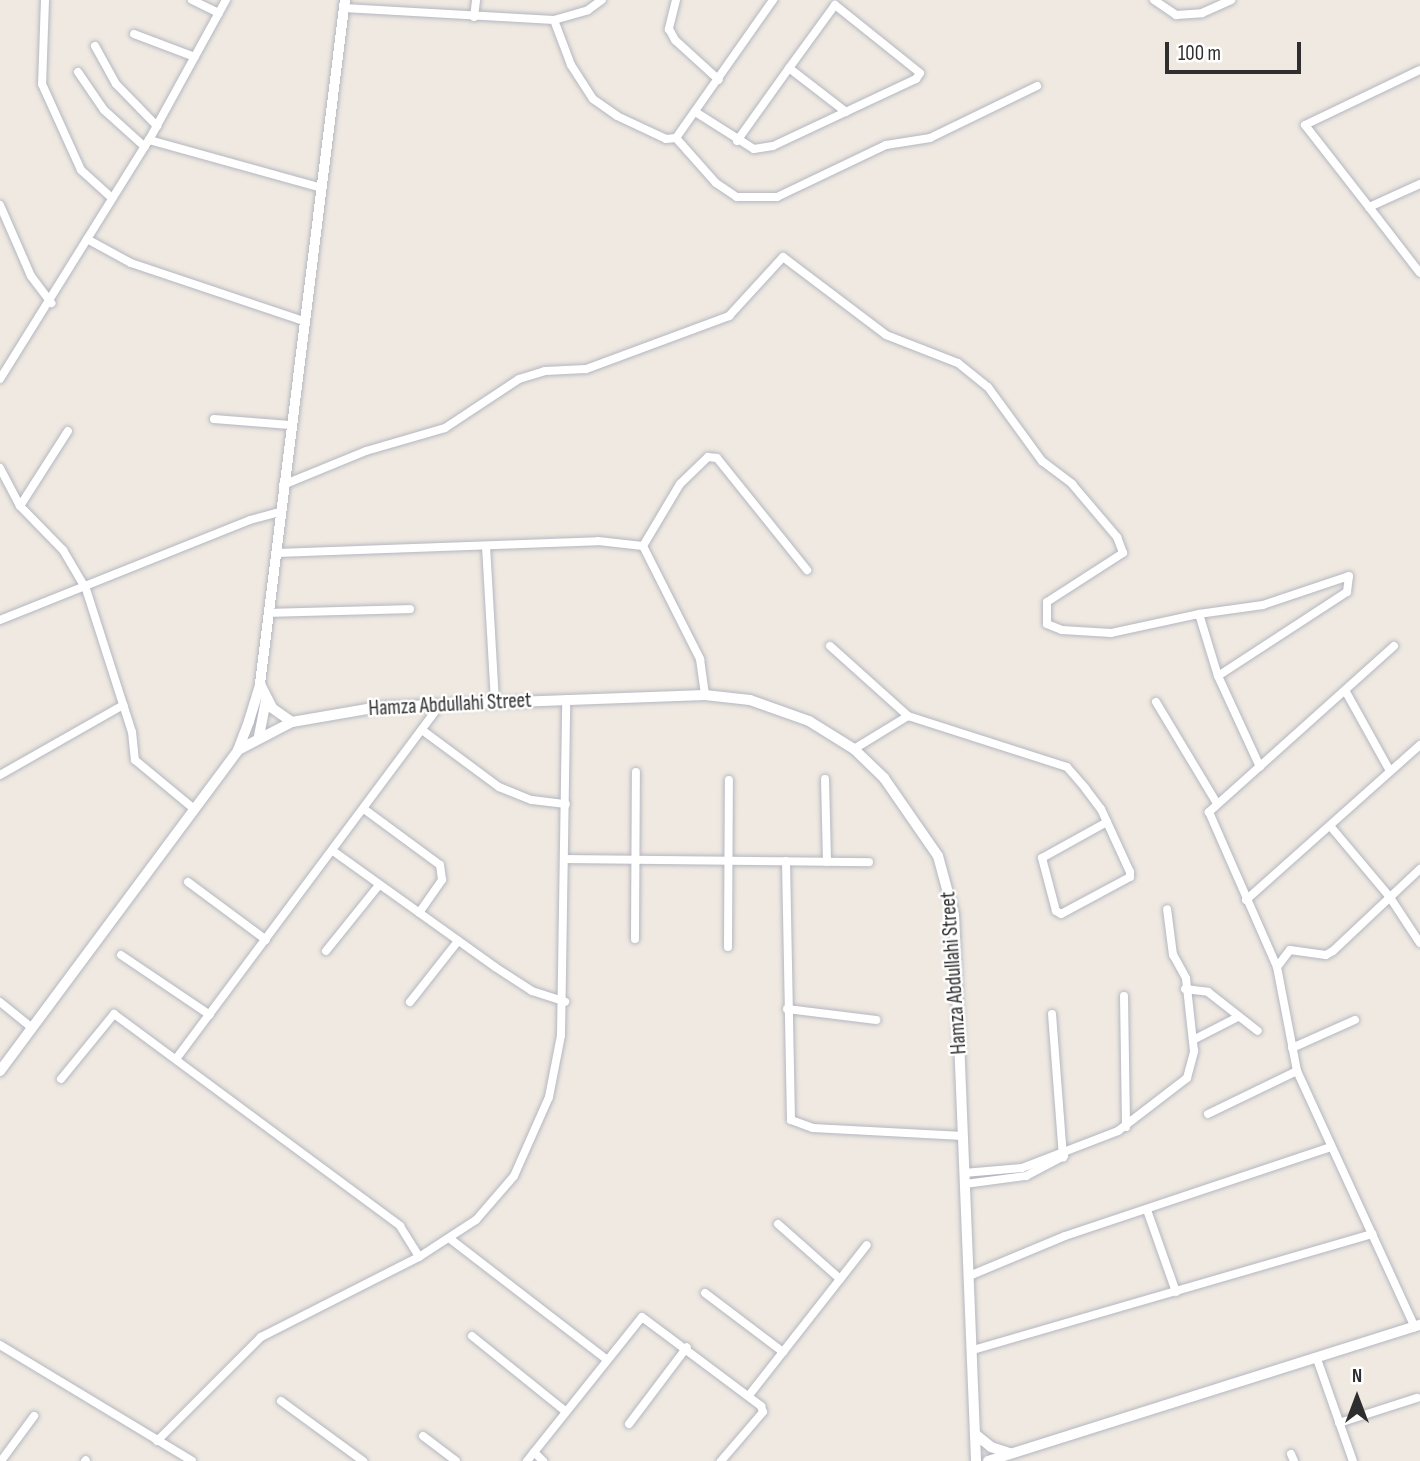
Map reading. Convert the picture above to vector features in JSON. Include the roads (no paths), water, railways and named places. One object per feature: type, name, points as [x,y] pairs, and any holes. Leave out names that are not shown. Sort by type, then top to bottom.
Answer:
[{"type":"main road","points":[[0,1071],[238,750],[249,721],[260,684],[318,187],[344,4]]},
{"type":"main road","points":[[260,684],[266,699],[292,722]]},
{"type":"main road","name":"Hamza Abdullahi Street","points":[[238,750],[259,736],[292,722],[379,707],[705,695],[771,706],[809,721],[853,749],[912,814],[938,856],[948,884],[954,915],[976,1461]]},
{"type":"main road","points":[[259,736],[266,699]]},
{"type":"main road","points":[[249,721],[259,736]]},
{"type":"main road","points":[[988,1461],[1417,1326]]},
{"type":"main road","points":[[975,1434],[991,1447],[1013,1453]]},
{"type":"street","points":[[44,0],[42,83],[81,170],[113,198]]},
{"type":"street","points":[[192,0],[219,13]]},
{"type":"street","points":[[0,379],[51,303],[87,239],[158,126],[226,0]]},
{"type":"street","points":[[474,17],[476,0]]},
{"type":"street","points":[[344,4],[474,17],[554,20],[588,10],[602,0]]},
{"type":"street","points":[[676,0],[668,29],[682,47],[719,80]]},
{"type":"street","points":[[554,20],[571,65],[593,99],[617,116],[666,139],[676,138],[697,113],[773,0]]},
{"type":"street","points":[[1154,0],[1176,15],[1202,13],[1231,0]]},
{"type":"street","points":[[697,113],[737,141],[754,149],[773,146],[916,79],[920,73],[835,5],[737,141]]},
{"type":"street","points":[[134,34],[195,57]]},
{"type":"street","points":[[95,46],[116,84],[158,126]]},
{"type":"street","points":[[789,68],[846,112]]},
{"type":"street","points":[[1420,70],[1305,125],[1420,272]]},
{"type":"street","points":[[78,72],[104,110],[147,144],[318,187]]},
{"type":"street","points":[[676,138],[716,183],[737,197],[777,197],[886,145],[930,138],[1037,86]]},
{"type":"street","points":[[1369,207],[1420,184]]},
{"type":"street","points":[[0,205],[32,276],[51,303]]},
{"type":"street","points":[[87,239],[131,262],[303,321]]},
{"type":"street","points":[[283,485],[366,451],[445,428],[519,379],[545,371],[586,369],[729,316],[783,257],[886,335],[958,362],[988,387],[1042,461],[1072,484],[1117,537],[1123,553],[1047,602],[1047,624],[1062,630],[1111,633],[1199,614],[1263,605],[1349,576],[1347,592],[1219,676]]},
{"type":"street","points":[[214,419],[290,425]]},
{"type":"street","points":[[20,506],[68,431]]},
{"type":"street","points":[[643,546],[680,484],[708,457],[717,458],[807,570]]},
{"type":"street","points":[[0,468],[20,506],[63,550],[86,589],[141,769],[193,808]]},
{"type":"street","points":[[0,620],[86,589],[250,520],[280,512]]},
{"type":"street","points":[[276,553],[598,541],[643,546]]},
{"type":"street","points":[[486,546],[495,702]]},
{"type":"street","points":[[643,546],[701,659],[705,695]]},
{"type":"street","points":[[269,612],[410,609]]},
{"type":"street","points":[[1199,614],[1219,676],[1259,767]]},
{"type":"street","points":[[830,646],[908,716],[1067,767],[1107,822],[1130,877],[1061,914],[1056,911],[1042,858],[1107,822]]},
{"type":"street","points":[[1394,646],[1346,692],[1216,802],[1209,819],[1277,967],[1297,1071],[1417,1326]]},
{"type":"street","points":[[1346,692],[1390,771]]},
{"type":"street","points":[[157,1441],[261,1337],[419,1257],[449,1238],[476,1220],[514,1176],[549,1097],[565,1002],[566,699]]},
{"type":"street","points":[[1156,702],[1216,802]]},
{"type":"street","points":[[0,775],[123,705]]},
{"type":"street","points":[[176,1059],[440,705]]},
{"type":"street","points":[[853,749],[908,716]]},
{"type":"street","points":[[422,730],[499,787],[532,800],[566,804]]},
{"type":"street","points":[[1246,900],[1420,745]]},
{"type":"street","points":[[635,939],[636,772]]},
{"type":"street","points":[[825,779],[827,862]]},
{"type":"street","points":[[728,947],[729,780]]},
{"type":"street","points":[[364,809],[440,865],[442,880],[419,913]]},
{"type":"street","points":[[1331,827],[1389,896],[1420,943]]},
{"type":"street","points":[[333,851],[532,991],[565,1002]]},
{"type":"street","points":[[567,859],[869,862]]},
{"type":"street","points":[[786,861],[791,1120],[813,1128],[963,1136]]},
{"type":"street","points":[[1277,967],[1290,950],[1326,955],[1333,951],[1420,869]]},
{"type":"street","points":[[188,882],[266,940]]},
{"type":"street","points":[[326,951],[379,884]]},
{"type":"street","points":[[965,1179],[1022,1168],[1126,1127],[1187,1078],[1192,1040],[1186,978],[1173,955],[1167,909]]},
{"type":"street","points":[[410,1002],[458,941]]},
{"type":"street","points":[[121,955],[209,1015]]},
{"type":"street","points":[[1185,989],[1208,992],[1258,1031]]},
{"type":"street","points":[[1124,996],[1126,1127]]},
{"type":"street","points":[[0,1002],[32,1027]]},
{"type":"street","points":[[787,1009],[876,1020]]},
{"type":"street","points":[[61,1079],[111,1014],[176,1059],[400,1226],[419,1257]]},
{"type":"street","points":[[1052,1014],[1064,1152]]},
{"type":"street","points":[[1192,1040],[1238,1017]]},
{"type":"street","points":[[1292,1048],[1355,1020]]},
{"type":"street","points":[[1208,1114],[1297,1071]]},
{"type":"street","points":[[969,1276],[1065,1236],[1331,1147]]},
{"type":"street","points":[[1147,1210],[1176,1292]]},
{"type":"street","points":[[778,1224],[840,1279]]},
{"type":"street","points":[[973,1350],[1372,1234]]},
{"type":"street","points":[[449,1238],[606,1359]]},
{"type":"street","points":[[750,1394],[867,1245]]},
{"type":"street","points":[[705,1293],[783,1352]]},
{"type":"street","points":[[527,1461],[642,1317],[750,1394],[762,1412],[722,1461]]},
{"type":"street","points":[[472,1336],[565,1411]]},
{"type":"street","points":[[0,1345],[192,1461]]},
{"type":"street","points":[[629,1424],[687,1348]]},
{"type":"street","points":[[1318,1359],[1353,1461]]},
{"type":"street","points":[[1339,1423],[1417,1398]]},
{"type":"street","points":[[281,1401],[363,1461]]},
{"type":"street","points":[[1,1461],[34,1416]]},
{"type":"street","points":[[423,1436],[456,1461]]},
{"type":"street","points":[[534,1452],[543,1461]]}]
